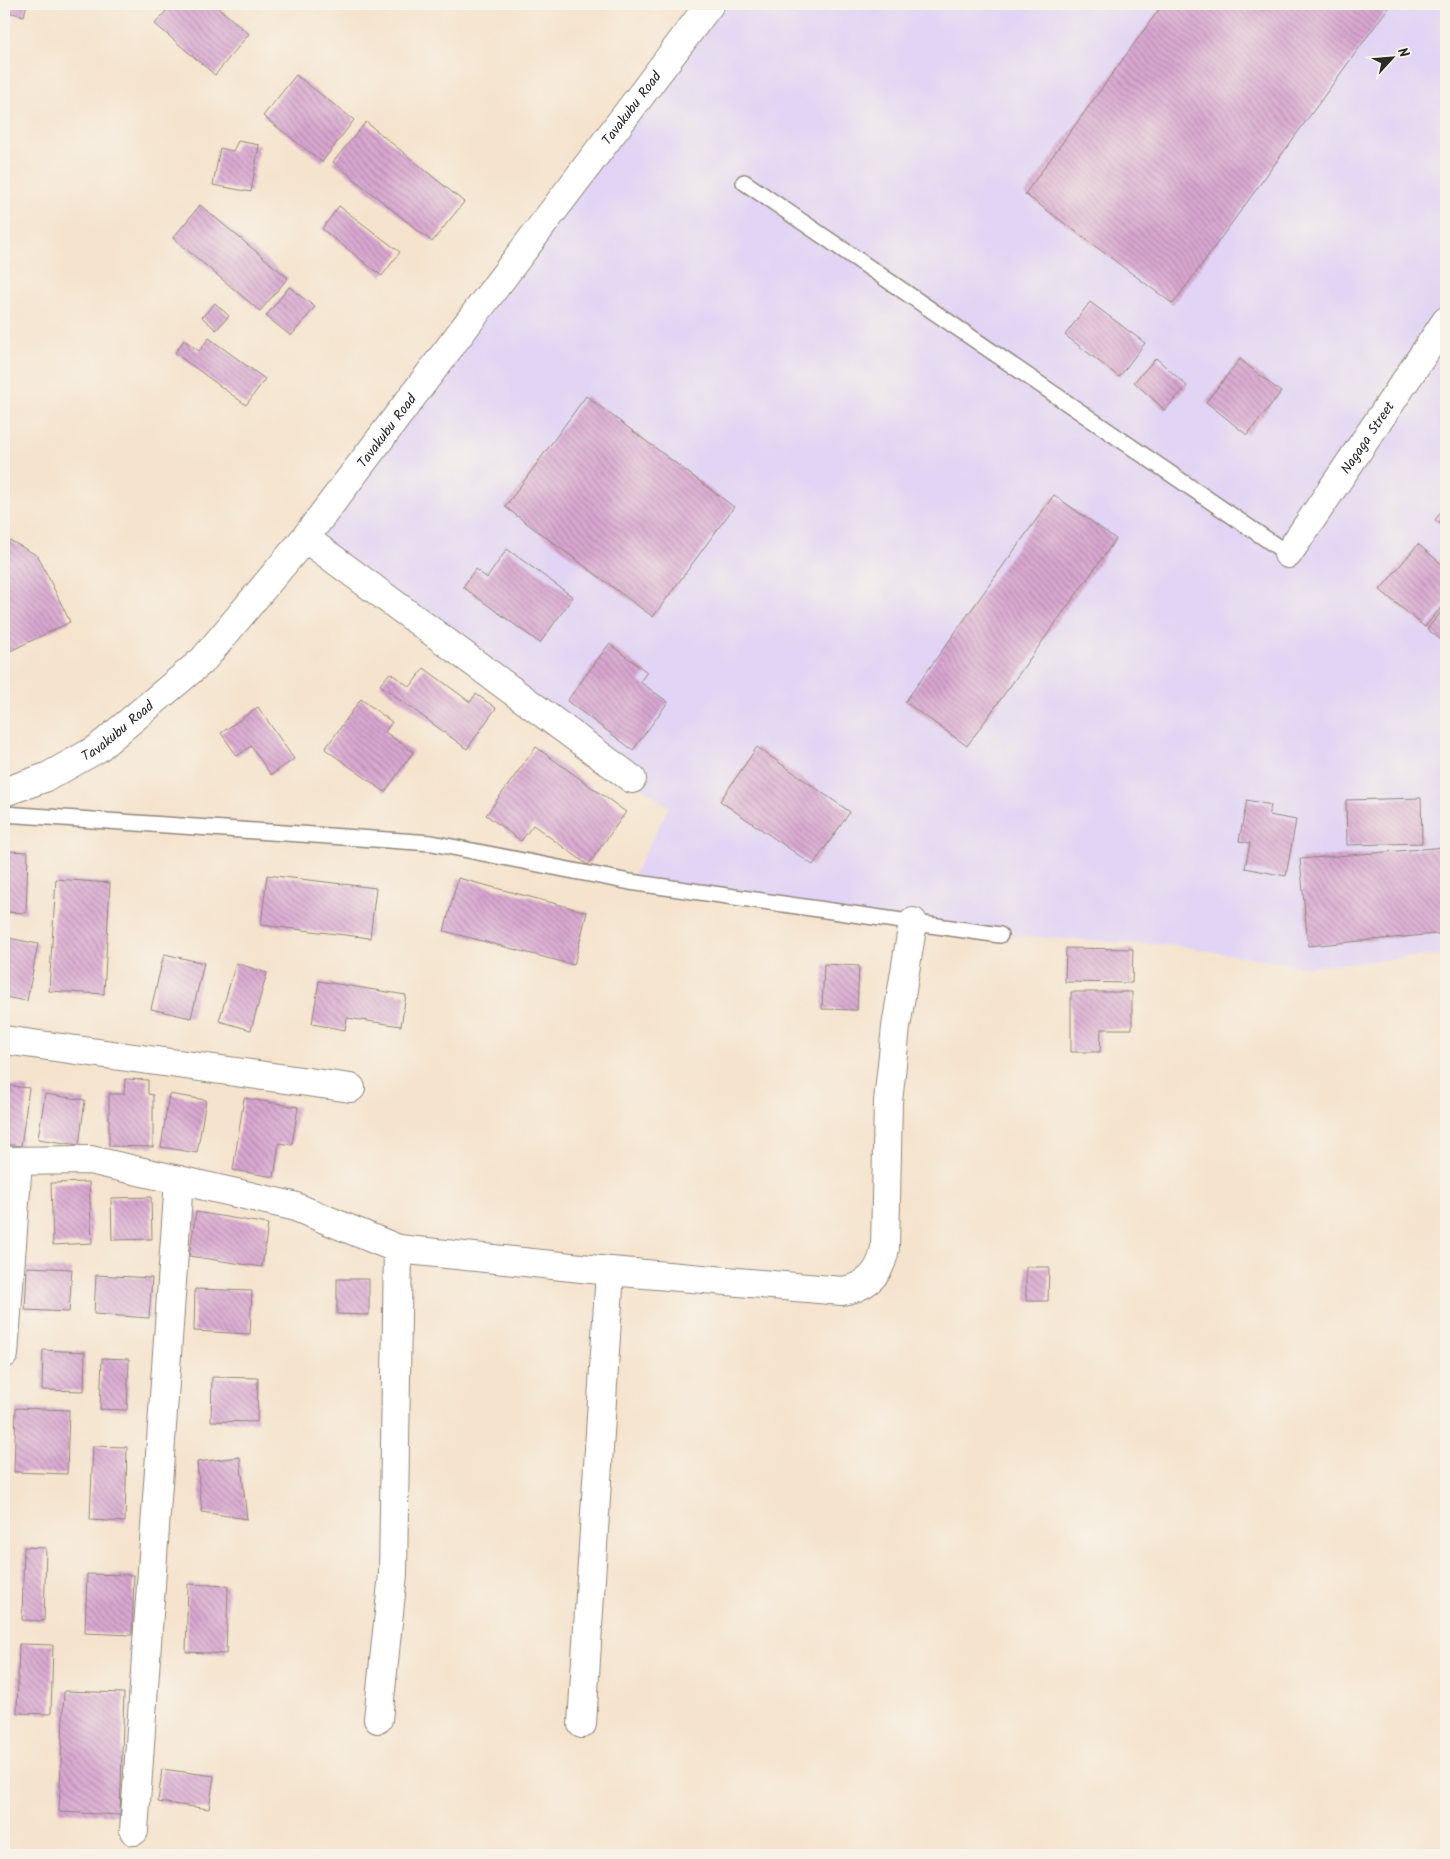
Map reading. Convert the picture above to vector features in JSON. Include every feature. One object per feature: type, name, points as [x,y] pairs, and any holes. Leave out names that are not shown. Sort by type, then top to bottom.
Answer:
[{"type":"street","name":"Tavakubu Road","points":[[4,792],[47,777],[97,749],[204,660],[305,538],[710,4]]},
{"type":"street","name":"Nagaga Street","points":[[1288,554],[1446,321]]},
{"type":"street","points":[[305,538],[632,779]]},
{"type":"street","points":[[4,1354],[11,1161],[90,1160],[179,1180],[293,1206],[398,1249],[842,1291],[858,1287],[871,1278],[878,1270],[885,1248],[888,1102],[896,1027],[912,922]]},
{"type":"street","points":[[4,1040],[351,1088]]},
{"type":"street","points":[[134,1831],[179,1180]]},
{"type":"street","points":[[378,1719],[393,1574],[398,1249]]},
{"type":"street","points":[[582,1724],[610,1270]]},
{"type":"lane","points":[[744,182],[1288,554]]},
{"type":"lane","points":[[4,814],[432,844],[630,882],[1000,935]]},
{"type":"shaded area","points":[[710,4],[1446,4],[1446,954],[1305,967],[1181,946],[1000,935],[630,882],[669,807],[305,538]]},
{"type":"building","points":[[4,4],[27,4],[24,16],[4,11]]},
{"type":"building","points":[[172,4],[214,4],[249,34],[215,75],[155,24]]},
{"type":"building","points":[[1163,4],[1391,4],[1173,304],[1025,194]]},
{"type":"building","points":[[296,75],[354,120],[322,162],[263,116]]},
{"type":"building","points":[[366,122],[464,202],[432,242],[333,162]]},
{"type":"building","points":[[238,141],[259,145],[251,192],[213,185],[220,148],[233,151]]},
{"type":"building","points":[[200,205],[288,278],[260,311],[173,238]]},
{"type":"building","points":[[339,206],[400,252],[382,276],[322,229]]},
{"type":"building","points":[[289,287],[315,307],[291,336],[266,316]]},
{"type":"building","points":[[1090,302],[1145,343],[1119,377],[1065,335]]},
{"type":"building","points":[[215,303],[229,316],[216,330],[202,317]]},
{"type":"building","points":[[209,338],[265,379],[246,405],[175,353],[184,340],[199,351]]},
{"type":"building","points":[[1156,358],[1187,386],[1165,410],[1134,382]]},
{"type":"building","points":[[1240,359],[1281,392],[1247,435],[1206,402]]},
{"type":"building","points":[[586,396],[734,507],[653,617],[505,507]]},
{"type":"building","points":[[1054,495],[1116,539],[967,746],[905,702]]},
{"type":"building","points":[[1446,505],[1446,528],[1435,520]]},
{"type":"building","points":[[4,537],[38,556],[70,622],[4,654]]},
{"type":"building","points":[[1418,544],[1446,568],[1446,602],[1425,627],[1380,590]]},
{"type":"building","points":[[507,549],[573,597],[540,643],[463,587],[475,569],[487,578]]},
{"type":"building","points":[[1446,606],[1446,644],[1427,629]]},
{"type":"building","points":[[609,644],[647,672],[640,682],[668,702],[633,750],[567,701]]},
{"type":"building","points":[[424,668],[470,702],[476,694],[496,708],[467,749],[380,685],[390,673],[410,687]]},
{"type":"building","points":[[361,699],[392,722],[385,732],[413,752],[385,792],[325,749]]},
{"type":"building","points":[[258,707],[294,759],[271,775],[251,746],[237,756],[221,733]]},
{"type":"building","points":[[536,747],[626,812],[588,865],[533,825],[521,841],[486,815]]},
{"type":"building","points":[[757,747],[850,812],[813,865],[720,801]]},
{"type":"building","points":[[1421,798],[1422,843],[1347,845],[1346,800]]},
{"type":"building","points":[[1247,800],[1271,805],[1269,815],[1296,820],[1286,876],[1245,868],[1250,843],[1239,841]]},
{"type":"building","points":[[4,834],[8,834],[8,851],[28,852],[26,913],[4,912]]},
{"type":"building","points":[[1446,847],[1446,933],[1308,946],[1300,859]]},
{"type":"building","points":[[267,875],[376,888],[370,938],[261,925]]},
{"type":"building","points":[[458,878],[587,912],[574,965],[444,931]]},
{"type":"building","points":[[56,879],[110,883],[104,994],[49,991]]},
{"type":"building","points":[[4,937],[38,944],[27,1001],[4,997]]},
{"type":"building","points":[[1066,948],[1133,949],[1132,983],[1065,982]]},
{"type":"building","points":[[164,954],[204,963],[191,1018],[151,1009]]},
{"type":"building","points":[[236,963],[267,973],[251,1030],[219,1021]]},
{"type":"building","points":[[824,964],[859,966],[857,1010],[822,1009]]},
{"type":"building","points":[[319,981],[406,995],[401,1026],[347,1018],[345,1030],[312,1024]]},
{"type":"building","points":[[1071,992],[1132,992],[1132,1029],[1101,1029],[1100,1052],[1071,1052]]},
{"type":"building","points":[[125,1079],[148,1080],[148,1094],[153,1095],[153,1147],[109,1146],[109,1094],[124,1094]]},
{"type":"building","points":[[4,1085],[29,1088],[21,1146],[4,1144]]},
{"type":"building","points":[[45,1094],[85,1100],[79,1145],[38,1139]]},
{"type":"building","points":[[169,1094],[206,1100],[197,1153],[161,1147]]},
{"type":"building","points":[[244,1098],[298,1107],[292,1145],[279,1143],[274,1177],[233,1170]]},
{"type":"building","points":[[89,1182],[92,1243],[53,1245],[51,1183]]},
{"type":"building","points":[[151,1197],[152,1239],[112,1240],[111,1198]]},
{"type":"building","points":[[196,1212],[268,1224],[262,1267],[189,1256]]},
{"type":"building","points":[[27,1267],[72,1269],[69,1312],[25,1310]]},
{"type":"building","points":[[1026,1267],[1049,1267],[1048,1301],[1026,1301]]},
{"type":"building","points":[[96,1275],[152,1278],[149,1318],[94,1314]]},
{"type":"building","points":[[337,1279],[369,1279],[369,1315],[337,1314]]},
{"type":"building","points":[[195,1289],[252,1291],[250,1334],[194,1331]]},
{"type":"building","points":[[43,1350],[85,1352],[84,1391],[42,1390]]},
{"type":"building","points":[[102,1358],[129,1359],[127,1410],[100,1409]]},
{"type":"building","points":[[212,1377],[258,1378],[257,1422],[211,1421]]},
{"type":"building","points":[[16,1408],[69,1410],[67,1474],[14,1472]]},
{"type":"building","points":[[93,1446],[127,1447],[125,1522],[90,1520]]},
{"type":"building","points":[[240,1457],[247,1519],[202,1512],[197,1462]]},
{"type":"building","points":[[24,1547],[46,1548],[44,1621],[22,1620]]},
{"type":"building","points":[[87,1574],[134,1575],[132,1635],[85,1633]]},
{"type":"building","points":[[188,1584],[228,1586],[226,1654],[186,1652]]},
{"type":"building","points":[[19,1644],[53,1645],[51,1714],[17,1713]]},
{"type":"building","points":[[64,1691],[124,1693],[120,1815],[59,1812]]},
{"type":"building","points":[[162,1769],[214,1776],[209,1809],[158,1802]]}]
